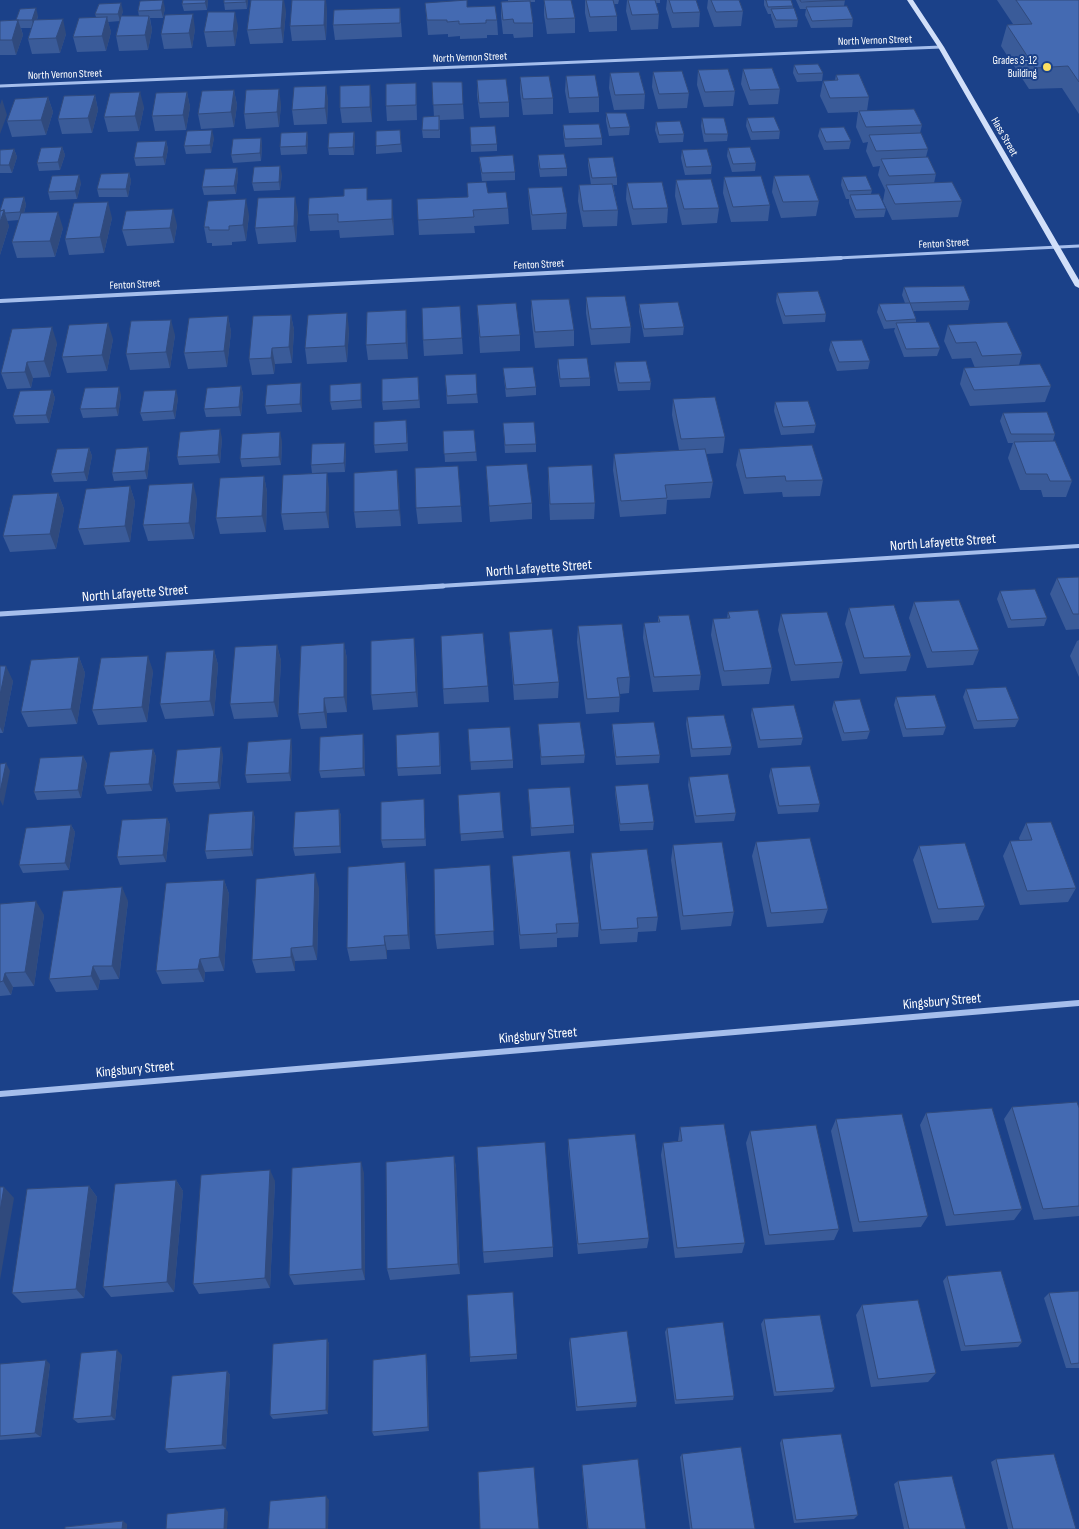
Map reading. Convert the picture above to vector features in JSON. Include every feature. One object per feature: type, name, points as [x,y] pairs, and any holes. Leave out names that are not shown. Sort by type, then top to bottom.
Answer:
[{"type":"street","name":"Hass Street","points":[[910,0],[941,47],[1079,286]]},
{"type":"street","name":"North Vernon Street","points":[[0,86],[941,47]]},
{"type":"street","name":"Fenton Street","points":[[0,301],[1079,246]]},
{"type":"street","name":"North Lafayette Street","points":[[0,614],[1079,546]]},
{"type":"street","name":"Kingsbury Street","points":[[0,1094],[1079,1003]]},
{"type":"building","points":[[163,0],[161,10],[138,11],[140,1]]},
{"type":"building","points":[[183,0],[206,0],[205,3],[182,4]]},
{"type":"building","points":[[224,0],[246,0],[246,2],[224,3]]},
{"type":"building","points":[[251,0],[283,0],[281,28],[247,30]]},
{"type":"building","points":[[292,0],[325,0],[324,25],[290,26]]},
{"type":"building","points":[[467,0],[467,7],[495,6],[497,20],[486,20],[486,23],[459,24],[459,21],[427,20],[425,3]]},
{"type":"building","points":[[544,0],[571,0],[575,18],[547,19]]},
{"type":"building","points":[[586,0],[613,0],[617,16],[590,17]]},
{"type":"building","points":[[628,0],[655,0],[659,14],[632,15]]},
{"type":"building","points":[[669,0],[696,0],[700,12],[673,13]]},
{"type":"building","points":[[711,0],[739,0],[743,11],[716,12]]},
{"type":"building","points":[[766,0],[791,0],[793,6],[768,7]]},
{"type":"building","points":[[800,0],[845,0],[801,2]]},
{"type":"building","name":"Grades 3-12 Building","points":[[1016,0],[1079,0],[1079,82],[1068,66],[1035,68],[1007,25],[1032,24]]},
{"type":"building","points":[[530,1],[533,23],[514,23],[513,19],[503,20],[501,2]]},
{"type":"building","points":[[121,3],[118,14],[95,14],[99,4]]},
{"type":"building","points":[[847,6],[853,19],[812,21],[806,7]]},
{"type":"building","points":[[36,8],[32,20],[16,20],[20,9]]},
{"type":"building","points":[[400,8],[400,23],[333,25],[334,10]]},
{"type":"building","points":[[794,8],[798,20],[776,20],[771,9]]},
{"type":"building","points":[[208,12],[235,12],[233,31],[204,32]]},
{"type":"building","points":[[193,14],[189,33],[161,34],[165,15]]},
{"type":"building","points":[[121,16],[149,16],[145,35],[116,36]]},
{"type":"building","points":[[107,17],[102,36],[73,37],[79,18]]},
{"type":"building","points":[[63,19],[56,38],[28,39],[34,20]]},
{"type":"building","points":[[18,20],[12,40],[0,40],[0,21]]},
{"type":"building","points":[[818,64],[823,73],[798,74],[794,65]]},
{"type":"building","points":[[772,68],[780,89],[750,90],[743,69]]},
{"type":"building","points":[[728,69],[735,91],[705,92],[698,70]]},
{"type":"building","points":[[682,71],[689,93],[659,94],[653,72]]},
{"type":"building","points":[[639,72],[645,94],[615,95],[610,73]]},
{"type":"building","points":[[859,74],[869,97],[830,98],[823,81],[838,80],[836,75]]},
{"type":"building","points":[[595,75],[599,97],[569,98],[566,76]]},
{"type":"building","points":[[549,76],[553,98],[523,99],[520,77]]},
{"type":"building","points":[[506,79],[509,102],[479,103],[477,80]]},
{"type":"building","points":[[432,82],[462,82],[463,104],[433,105]]},
{"type":"building","points":[[416,83],[416,105],[386,106],[386,84]]},
{"type":"building","points":[[370,85],[370,107],[340,108],[340,86]]},
{"type":"building","points":[[326,86],[325,108],[292,110],[294,87]]},
{"type":"building","points":[[279,89],[277,112],[244,114],[246,90]]},
{"type":"building","points":[[234,90],[231,112],[198,114],[202,91]]},
{"type":"building","points":[[140,92],[135,116],[104,117],[110,93]]},
{"type":"building","points":[[187,92],[183,115],[152,116],[156,93]]},
{"type":"building","points":[[95,95],[88,118],[58,119],[64,96]]},
{"type":"building","points":[[48,97],[41,120],[7,121],[15,99]]},
{"type":"building","points":[[914,109],[922,125],[866,127],[859,111]]},
{"type":"building","points":[[606,113],[626,113],[630,127],[610,128]]},
{"type":"building","points":[[439,116],[439,130],[422,130],[423,117]]},
{"type":"building","points":[[774,117],[780,131],[752,132],[747,118]]},
{"type":"building","points":[[702,118],[724,118],[728,134],[705,134]]},
{"type":"building","points":[[680,121],[684,134],[659,135],[656,122]]},
{"type":"building","points":[[599,124],[602,138],[565,139],[563,125]]},
{"type":"building","points":[[495,126],[497,144],[471,145],[470,127]]},
{"type":"building","points":[[844,127],[851,141],[826,142],[820,128]]},
{"type":"building","points":[[212,130],[210,145],[184,146],[187,131]]},
{"type":"building","points":[[400,130],[401,144],[376,146],[376,131]]},
{"type":"building","points":[[307,132],[306,146],[280,147],[281,133]]},
{"type":"building","points":[[354,132],[353,147],[328,148],[329,133]]},
{"type":"building","points":[[921,133],[928,149],[876,151],[869,135]]},
{"type":"building","points":[[261,138],[260,153],[231,155],[233,139]]},
{"type":"building","points":[[166,141],[163,157],[134,158],[137,142]]},
{"type":"building","points":[[62,147],[58,162],[37,163],[41,148]]},
{"type":"building","points":[[750,147],[756,163],[733,164],[728,148]]},
{"type":"building","points":[[14,149],[9,165],[0,165],[0,150]]},
{"type":"building","points":[[707,149],[712,166],[686,167],[682,150]]},
{"type":"building","points":[[564,154],[567,168],[540,169],[538,155]]},
{"type":"building","points":[[513,155],[515,172],[482,173],[479,157]]},
{"type":"building","points":[[613,157],[617,177],[592,178],[588,158]]},
{"type":"building","points":[[928,157],[936,174],[889,176],[881,159]]},
{"type":"building","points":[[280,166],[279,182],[252,183],[254,167]]},
{"type":"building","points":[[237,168],[234,186],[202,187],[205,169]]},
{"type":"building","points":[[129,173],[126,189],[97,189],[101,174]]},
{"type":"building","points":[[79,175],[75,191],[48,192],[52,176]]},
{"type":"building","points":[[809,175],[819,201],[783,202],[774,176]]},
{"type":"building","points":[[761,176],[770,205],[733,207],[724,177]]},
{"type":"building","points":[[866,176],[872,190],[848,191],[842,177]]},
{"type":"building","points":[[711,179],[719,208],[684,209],[676,180]]},
{"type":"building","points":[[486,182],[488,193],[506,192],[508,208],[473,210],[474,217],[418,220],[417,199],[468,197],[467,183]]},
{"type":"building","points":[[662,182],[668,208],[633,209],[627,183]]},
{"type":"building","points":[[952,182],[962,201],[895,204],[886,185]]},
{"type":"building","points":[[612,184],[618,210],[583,211],[579,185]]},
{"type":"building","points":[[562,187],[567,213],[532,215],[528,188]]},
{"type":"building","points":[[367,188],[367,200],[392,199],[392,219],[338,222],[338,214],[308,215],[309,198],[344,196],[344,189]]},
{"type":"building","points":[[879,194],[886,209],[856,210],[850,195]]},
{"type":"building","points":[[24,197],[20,212],[5,213],[4,210],[0,211],[4,198]]},
{"type":"building","points":[[295,197],[294,226],[255,228],[258,198]]},
{"type":"building","points":[[246,199],[243,225],[229,226],[229,230],[209,230],[209,227],[204,227],[208,201]]},
{"type":"building","points":[[108,202],[100,237],[65,239],[74,203]]},
{"type":"building","points":[[173,209],[170,228],[122,230],[126,211]]},
{"type":"building","points":[[4,210],[0,222],[0,211]]},
{"type":"building","points":[[58,212],[50,241],[12,242],[21,213]]},
{"type":"building","points":[[964,286],[970,301],[910,303],[904,287]]},
{"type":"building","points":[[818,291],[826,314],[785,316],[777,293]]},
{"type":"building","points":[[625,296],[631,327],[591,329],[586,297]]},
{"type":"building","points":[[569,299],[574,330],[535,332],[531,300]]},
{"type":"building","points":[[678,302],[684,327],[644,329],[639,304]]},
{"type":"building","points":[[516,303],[520,335],[480,337],[477,305]]},
{"type":"building","points":[[910,303],[916,319],[886,321],[879,304]]},
{"type":"building","points":[[460,306],[462,338],[423,340],[422,308]]},
{"type":"building","points":[[406,310],[406,343],[366,345],[367,312]]},
{"type":"building","points":[[347,313],[345,346],[305,348],[308,315]]},
{"type":"building","points":[[291,315],[289,347],[272,348],[271,358],[249,359],[253,316]]},
{"type":"building","points":[[228,316],[224,351],[184,353],[189,318]]},
{"type":"building","points":[[171,320],[166,352],[126,354],[131,321]]},
{"type":"building","points":[[929,322],[940,348],[906,349],[896,323]]},
{"type":"building","points":[[1007,322],[1022,354],[982,356],[976,342],[956,343],[948,325]]},
{"type":"building","points":[[108,323],[102,355],[62,357],[69,325]]},
{"type":"building","points":[[52,327],[44,361],[27,362],[25,372],[1,373],[12,329]]},
{"type":"building","points":[[862,340],[870,361],[839,362],[831,341]]},
{"type":"building","points":[[587,358],[590,378],[560,379],[558,359]]},
{"type":"building","points":[[646,361],[651,382],[619,383],[615,362]]},
{"type":"building","points":[[1040,364],[1051,386],[974,390],[964,368]]},
{"type":"building","points":[[533,367],[536,387],[506,389],[503,368]]},
{"type":"building","points":[[476,374],[477,394],[447,396],[445,375]]},
{"type":"building","points":[[418,377],[419,400],[382,402],[382,379]]},
{"type":"building","points":[[301,383],[300,404],[265,406],[267,385]]},
{"type":"building","points":[[361,383],[361,400],[330,402],[330,385]]},
{"type":"building","points":[[241,386],[239,407],[204,409],[207,388]]},
{"type":"building","points":[[119,387],[116,408],[80,409],[85,388]]},
{"type":"building","points":[[52,390],[46,415],[13,416],[20,391]]},
{"type":"building","points":[[176,390],[173,411],[140,413],[144,391]]},
{"type":"building","points":[[715,397],[725,437],[681,439],[673,399]]},
{"type":"building","points":[[808,401],[816,425],[783,427],[775,402]]},
{"type":"building","points":[[1047,412],[1055,434],[1011,434],[1003,413]]},
{"type":"building","points":[[406,420],[407,443],[374,445],[374,422]]},
{"type":"building","points":[[534,422],[536,444],[505,445],[503,423]]},
{"type":"building","points":[[220,429],[218,455],[177,457],[180,432]]},
{"type":"building","points":[[474,430],[476,452],[444,454],[443,431]]},
{"type":"building","points":[[280,432],[279,457],[240,459],[242,434]]},
{"type":"building","points":[[1055,441],[1072,481],[1050,481],[1047,474],[1026,474],[1014,442]]},
{"type":"building","points":[[345,443],[344,463],[311,465],[312,444]]},
{"type":"building","points":[[812,445],[823,480],[786,481],[785,476],[746,478],[739,449]]},
{"type":"building","points":[[148,447],[145,471],[112,473],[116,449]]},
{"type":"building","points":[[89,448],[84,472],[51,474],[57,449]]},
{"type":"building","points":[[705,449],[713,482],[665,485],[667,498],[621,501],[614,454]]},
{"type":"building","points":[[527,464],[532,503],[489,506],[486,466]]},
{"type":"building","points":[[592,465],[595,503],[550,504],[548,467]]},
{"type":"building","points":[[458,466],[461,506],[416,508],[415,468]]},
{"type":"building","points":[[397,470],[399,510],[354,512],[354,473]]},
{"type":"building","points":[[327,473],[326,512],[281,514],[283,475]]},
{"type":"building","points":[[264,476],[262,516],[216,518],[220,478]]},
{"type":"building","points":[[193,483],[189,523],[143,525],[149,485]]},
{"type":"building","points":[[130,486],[125,526],[78,529],[86,489]]},
{"type":"building","points":[[58,493],[50,534],[3,536],[13,495]]},
{"type":"building","points":[[1079,577],[1079,614],[1073,614],[1057,578]]},
{"type":"building","points":[[1035,589],[1047,618],[1011,620],[1000,591]]},
{"type":"building","points":[[959,600],[979,650],[932,652],[914,602]]},
{"type":"building","points":[[894,605],[911,656],[864,658],[849,608]]},
{"type":"building","points":[[758,610],[772,668],[724,671],[713,619],[730,618],[728,612]]},
{"type":"building","points":[[827,612],[843,662],[795,665],[781,614]]},
{"type":"building","points":[[689,615],[701,675],[654,677],[644,623],[660,622],[658,616]]},
{"type":"building","points":[[622,624],[630,677],[617,678],[620,697],[587,699],[578,626]]},
{"type":"building","points":[[552,629],[559,682],[514,685],[509,632]]},
{"type":"building","points":[[483,633],[488,686],[443,689],[441,636]]},
{"type":"building","points":[[414,638],[416,692],[371,695],[371,641]]},
{"type":"building","points":[[344,643],[344,697],[324,698],[324,712],[298,714],[301,646]]},
{"type":"building","points":[[277,645],[274,702],[230,704],[235,647]]},
{"type":"building","points":[[214,650],[210,701],[160,704],[166,652]]},
{"type":"building","points":[[148,656],[142,707],[92,710],[101,658]]},
{"type":"building","points":[[79,657],[71,709],[21,712],[31,660]]},
{"type":"building","points":[[0,666],[6,666],[0,695]]},
{"type":"building","points":[[1006,687],[1019,719],[977,721],[966,689]]},
{"type":"building","points":[[935,695],[946,727],[906,729],[896,697]]},
{"type":"building","points":[[860,699],[870,731],[844,733],[834,701]]},
{"type":"building","points":[[794,705],[803,738],[760,740],[752,708]]},
{"type":"building","points":[[724,715],[732,747],[692,749],[687,717]]},
{"type":"building","points":[[580,722],[585,755],[541,757],[538,724]]},
{"type":"building","points":[[654,722],[660,755],[616,757],[612,724]]},
{"type":"building","points":[[510,727],[513,760],[470,762],[468,729]]},
{"type":"building","points":[[439,732],[440,766],[397,768],[396,735]]},
{"type":"building","points":[[363,734],[363,768],[319,771],[320,737]]},
{"type":"building","points":[[291,739],[289,773],[245,775],[248,742]]},
{"type":"building","points":[[221,747],[218,782],[173,784],[177,750]]},
{"type":"building","points":[[153,749],[149,784],[104,786],[110,752]]},
{"type":"building","points":[[83,756],[78,790],[34,792],[40,758]]},
{"type":"building","points":[[6,763],[0,792],[0,764]]},
{"type":"building","points":[[810,766],[820,804],[779,806],[771,768]]},
{"type":"building","points":[[728,774],[736,813],[696,816],[689,777]]},
{"type":"building","points":[[648,784],[654,822],[620,824],[615,786]]},
{"type":"building","points":[[570,787],[574,825],[531,828],[528,789]]},
{"type":"building","points":[[500,792],[503,831],[460,834],[458,795]]},
{"type":"building","points":[[424,799],[425,839],[381,840],[381,802]]},
{"type":"building","points":[[339,809],[340,846],[293,848],[295,812]]},
{"type":"building","points":[[253,811],[251,849],[205,851],[209,814]]},
{"type":"building","points":[[167,818],[163,855],[117,857],[122,820]]},
{"type":"building","points":[[1051,822],[1076,888],[1027,891],[1010,841],[1032,840],[1026,823]]},
{"type":"building","points":[[71,825],[65,863],[19,865],[26,828]]},
{"type":"building","points":[[810,838],[828,909],[771,913],[756,842]]},
{"type":"building","points":[[722,842],[734,912],[683,916],[673,845]]},
{"type":"building","points":[[965,843],[985,906],[938,909],[919,846]]},
{"type":"building","points":[[647,849],[658,917],[637,918],[638,928],[601,930],[591,853]]},
{"type":"building","points":[[570,851],[579,923],[556,924],[557,933],[520,935],[512,856]]},
{"type":"building","points":[[405,862],[408,935],[384,936],[385,945],[347,948],[348,867]]},
{"type":"building","points":[[490,865],[494,931],[435,935],[434,869]]},
{"type":"building","points":[[315,873],[313,946],[291,948],[291,957],[252,960],[256,879]]},
{"type":"building","points":[[224,880],[219,957],[200,959],[198,969],[156,971],[166,883]]},
{"type":"building","points":[[122,887],[112,966],[93,966],[91,976],[49,979],[63,891]]},
{"type":"building","points":[[36,901],[25,972],[5,973],[3,981],[0,982],[0,904]]},
{"type":"building","points":[[1077,1102],[1079,1108],[1079,1206],[1043,1209],[1012,1107]]},
{"type":"building","points":[[992,1108],[1022,1209],[954,1215],[926,1113]]},
{"type":"building","points":[[902,1114],[928,1216],[859,1222],[836,1119]]},
{"type":"building","points":[[724,1124],[745,1243],[677,1248],[663,1143],[682,1141],[680,1127]]},
{"type":"building","points":[[816,1125],[839,1229],[769,1235],[750,1131]]},
{"type":"building","points":[[635,1134],[649,1238],[578,1244],[568,1139]]},
{"type":"building","points":[[545,1142],[553,1247],[483,1252],[477,1147]]},
{"type":"building","points":[[454,1156],[458,1264],[387,1269],[386,1162]]},
{"type":"building","points":[[361,1162],[362,1269],[289,1275],[292,1168]]},
{"type":"building","points":[[270,1170],[265,1278],[193,1284],[201,1175]]},
{"type":"building","points":[[176,1180],[167,1282],[103,1287],[115,1184]]},
{"type":"building","points":[[89,1186],[76,1289],[12,1293],[27,1189]]},
{"type":"building","points":[[0,1187],[4,1187],[0,1211]]},
{"type":"building","points":[[1001,1271],[1022,1342],[965,1346],[947,1276]]},
{"type":"building","points":[[1079,1291],[1079,1363],[1071,1364],[1049,1293]]},
{"type":"building","points":[[513,1292],[517,1354],[470,1357],[467,1295]]},
{"type":"building","points":[[918,1300],[936,1373],[878,1379],[862,1305]]},
{"type":"building","points":[[820,1315],[835,1388],[776,1392],[764,1319]]},
{"type":"building","points":[[723,1322],[734,1396],[676,1400],[667,1328]]},
{"type":"building","points":[[627,1331],[637,1402],[577,1407],[570,1338]]},
{"type":"building","points":[[327,1339],[326,1410],[270,1415],[273,1344]]},
{"type":"building","points":[[117,1350],[111,1416],[73,1419],[81,1353]]},
{"type":"building","points":[[426,1354],[428,1427],[372,1432],[373,1360]]},
{"type":"building","points":[[46,1360],[35,1433],[0,1436],[0,1364]]},
{"type":"building","points":[[227,1371],[222,1445],[165,1449],[172,1376]]},
{"type":"building","points":[[841,1434],[858,1515],[796,1520],[782,1439]]},
{"type":"building","points":[[741,1447],[755,1529],[692,1529],[682,1454]]},
{"type":"building","points":[[1054,1454],[1076,1529],[1013,1529],[996,1459]]},
{"type":"building","points":[[638,1459],[646,1529],[588,1529],[582,1465]]},
{"type":"building","points":[[534,1467],[539,1529],[480,1529],[478,1472]]},
{"type":"building","points":[[952,1476],[966,1529],[909,1529],[898,1481]]},
{"type":"building","points":[[326,1496],[326,1529],[268,1529],[270,1501]]},
{"type":"building","points":[[225,1508],[224,1529],[166,1529],[167,1514]]},
{"type":"building","points":[[123,1521],[122,1529],[65,1529],[65,1527]]},
{"type":"place","name":"Grades 3-12 Building","points":[[1047,67]]}]
